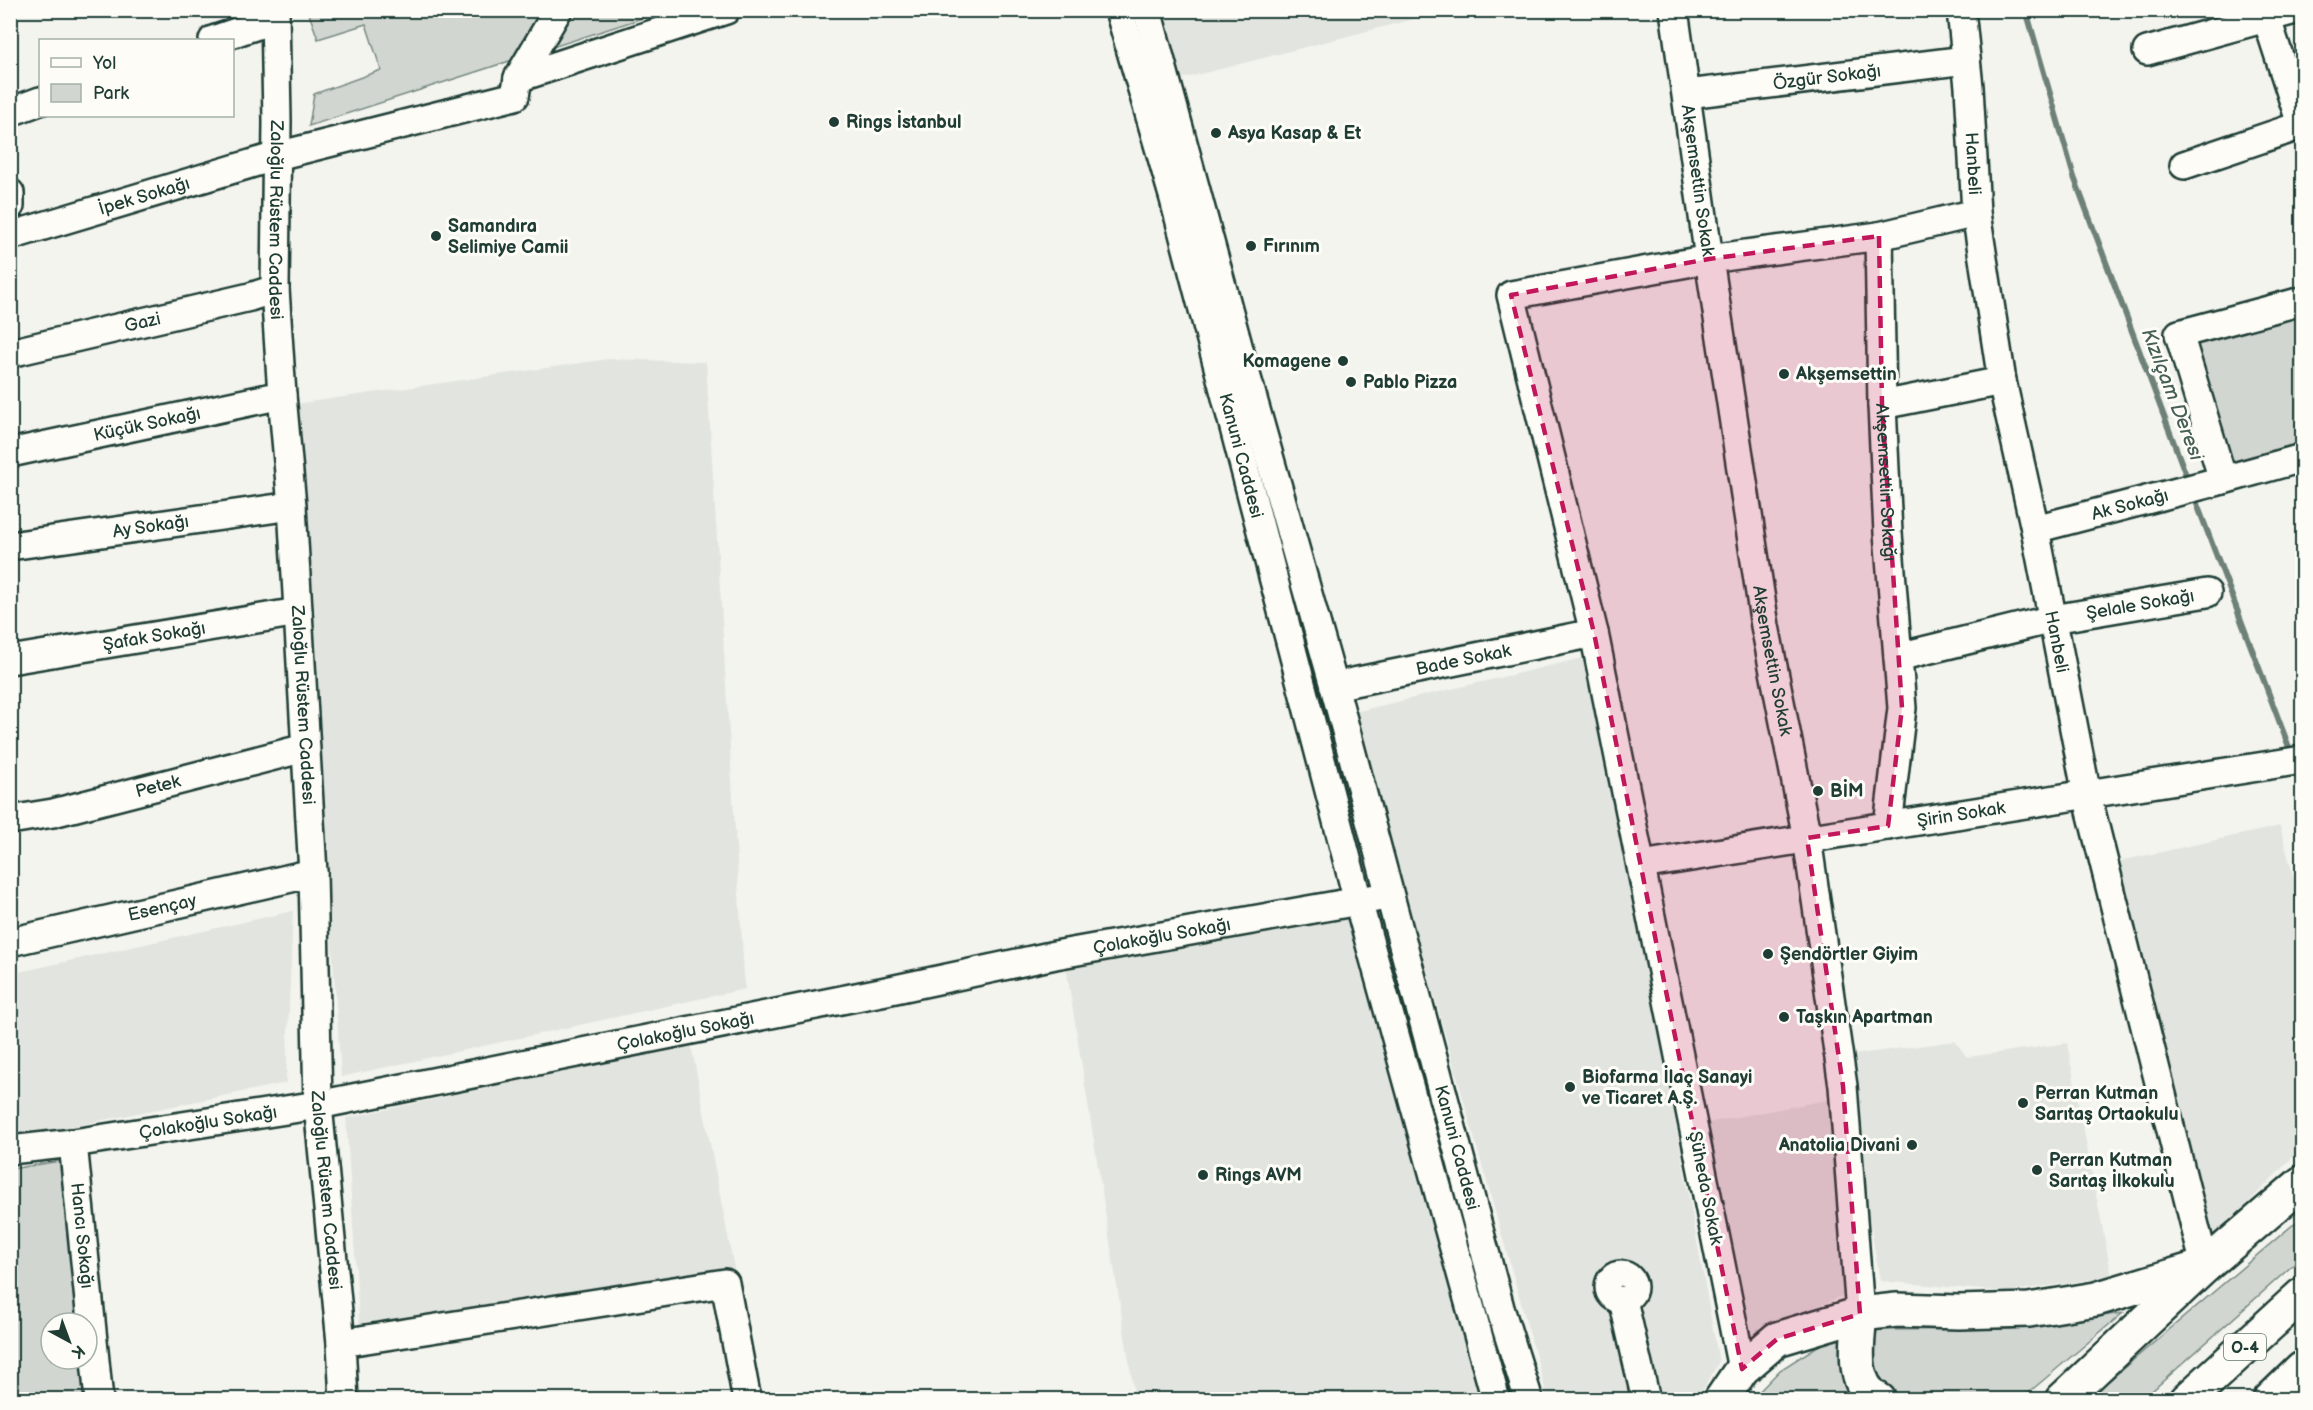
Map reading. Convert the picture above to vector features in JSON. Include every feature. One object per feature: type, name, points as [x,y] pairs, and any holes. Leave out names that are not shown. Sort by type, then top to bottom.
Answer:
[{"type":"main road","points":[[2061,1400],[2205,1266],[2302,1183]]},
{"type":"main road","points":[[1721,1400],[1742,1369],[1777,1340],[1860,1314],[1897,1310],[1959,1312],[2029,1310],[2096,1299],[2205,1266]]},
{"type":"main road","name":"O-4","points":[[2187,1400],[2302,1295]]},
{"type":"main road","points":[[1860,1314],[1858,1372],[1871,1396],[1880,1400]]},
{"type":"main road","points":[[2270,1400],[2302,1370]]},
{"type":"street","points":[[518,78],[558,10]]},
{"type":"street","points":[[518,78],[726,10]]},
{"type":"street","name":"Kanuni Caddesi","points":[[1119,10],[1174,199],[1358,901],[1496,1400]]},
{"type":"street","name":"Kanuni Caddesi","points":[[1148,10],[1242,360],[1334,686],[1500,1308],[1529,1400]]},
{"type":"street","name":"Akşemsettin Sokak","points":[[1674,10],[1765,626],[1807,838],[1844,1086],[1860,1314]]},
{"type":"street","name":"Hanbeli","points":[[1960,10],[1966,60],[1976,213],[2002,381],[2035,529],[2087,795],[2205,1266]]},
{"type":"street","points":[[2147,51],[2265,14],[2295,10]]},
{"type":"street","points":[[2184,165],[2302,123],[2265,14]]},
{"type":"street","points":[[215,39],[275,15]]},
{"type":"street","name":"Zaloğlu Rüstem Caddesi","points":[[275,15],[277,156],[275,289],[292,506],[313,873],[318,1105],[341,1343],[344,1400]]},
{"type":"street","name":"Özgür Sokağı","points":[[1687,94],[1966,60]]},
{"type":"street","name":"İpek Sokağı","points":[[10,236],[277,156],[515,96],[518,78]]},
{"type":"street","points":[[10,112],[39,101]]},
{"type":"street","points":[[10,193],[10,206]]},
{"type":"street","points":[[1709,259],[1879,236],[1976,213]]},
{"type":"street","name":"Akşemsettin Sokağı","points":[[1879,236],[1882,405],[1888,533],[1902,708],[1888,826]]},
{"type":"street","name":"Şüheda Sokak","points":[[1709,259],[1511,295],[1594,633],[1742,1369]]},
{"type":"street","name":"Gazi","points":[[10,353],[250,297],[275,289]]},
{"type":"street","points":[[2214,482],[2179,334],[2302,301]]},
{"type":"street","points":[[1882,405],[2002,381]]},
{"type":"street","name":"Küçük Sokağı","points":[[10,453],[282,395]]},
{"type":"street","name":"Ak Sokağı","points":[[2035,529],[2302,458]]},
{"type":"street","name":"Ay Sokağı","points":[[10,546],[292,506]]},
{"type":"street","name":"Şelale Sokağı","points":[[1898,657],[2053,619],[2207,593]]},
{"type":"street","name":"Şafak Sokağı","points":[[10,660],[298,612]]},
{"type":"street","name":"Bade Sokak","points":[[1334,686],[1594,633]]},
{"type":"street","name":"Petek","points":[[10,820],[53,813],[305,748]]},
{"type":"street","name":"Şirin Sokak","points":[[1641,865],[2291,761]]},
{"type":"street","name":"Esençay","points":[[10,942],[313,873]]},
{"type":"street","points":[[1358,901],[1389,895]]},
{"type":"street","name":"Çolakoğlu Sokağı","points":[[10,1150],[73,1143],[318,1105],[886,992],[1055,955],[1358,901]]},
{"type":"street","name":"Hancı Sokağı","points":[[73,1143],[99,1400]]},
{"type":"street","points":[[341,1343],[725,1283],[747,1400]]},
{"type":"street","points":[[1623,1300],[1646,1400]]},
{"type":"highlighted area","points":[[1879,236],[1882,405],[1902,708],[1888,826],[1807,838],[1843,1086],[1860,1314],[1777,1339],[1742,1369],[1641,865],[1594,633],[1511,295],[1709,259]]},
{"type":"shaded area","points":[[1156,11],[1445,11],[1174,81]]},
{"type":"shaded area","points":[[608,359],[706,362],[745,989],[341,1077],[295,404]]},
{"type":"shaded area","points":[[1591,656],[1719,1362],[1698,1399],[1548,1399],[1354,712]]},
{"type":"shaded area","points":[[2280,826],[2302,909],[2302,1131],[2298,1152],[2200,1252],[2179,1227],[2106,864]]},
{"type":"shaded area","points":[[293,911],[286,1083],[11,1139],[10,974]]},
{"type":"shaded area","points":[[1348,914],[1483,1399],[1135,1399],[1066,967]]},
{"type":"shaded area","points":[[1955,1041],[1967,1057],[2067,1043],[2112,1277],[2006,1292],[1880,1281],[1846,1086],[1844,1056]]},
{"type":"shaded area","points":[[691,1044],[736,1278],[360,1335],[346,1118]]},
{"type":"shaded area","points":[[1832,1099],[1865,1286],[1745,1338],[1706,1123]]},
{"type":"green space","points":[[308,11],[664,11],[309,126],[314,94],[381,70],[366,24],[318,39]]},
{"type":"green space","points":[[2302,314],[2302,451],[2229,472],[2190,344]]},
{"type":"green space","points":[[66,1160],[80,1311],[39,1311],[39,1371],[86,1371],[89,1399],[11,1400],[11,1169]]},
{"type":"green space","points":[[2302,1217],[2302,1257],[2143,1399],[2086,1400]]},
{"type":"green space","points":[[2123,1313],[2021,1399],[1886,1399],[1867,1373],[1870,1330],[2011,1329]]},
{"type":"green space","points":[[1838,1333],[1854,1397],[1753,1398],[1780,1370]]},
{"type":"waterway","name":"Kızılçam Deresi","points":[[2026,10],[2074,177],[2189,483]]},
{"type":"waterway","name":"Kızılçam Deresi","points":[[2194,496],[2292,755]]},
{"type":"waterway","name":"Kızılçam Deresi","points":[[2296,768],[2302,785]]},
{"type":"place","name":"Rings İstanbul","points":[[834,122]]},
{"type":"place","name":"Asya Kasap & Et","points":[[1216,133]]},
{"type":"place","name":"Samandıra Selimiye Camii","points":[[436,236]]},
{"type":"place","name":"Fırınım","points":[[1251,246]]},
{"type":"place","name":"Komagene","points":[[1343,361]]},
{"type":"place","name":"Akşemsettin","points":[[1784,374]]},
{"type":"place","name":"Pablo Pizza","points":[[1351,382]]},
{"type":"place","name":"BİM","points":[[1818,791]]},
{"type":"place","name":"Şendörtler Giyim","points":[[1768,954]]},
{"type":"place","name":"Taşkın Apartman","points":[[1784,1017]]},
{"type":"place","name":"Biofarma İlaç Sanayi ve Ticaret A.Ş.","points":[[1570,1087]]},
{"type":"place","name":"Perran Kutman Sarıtaş Ortaokulu","points":[[2023,1103]]},
{"type":"place","name":"Anatolia Divani","points":[[1912,1145]]},
{"type":"place","name":"Perran Kutman Sarıtaş İlkokulu","points":[[2037,1170]]},
{"type":"place","name":"Rings AVM","points":[[1203,1175]]}]
